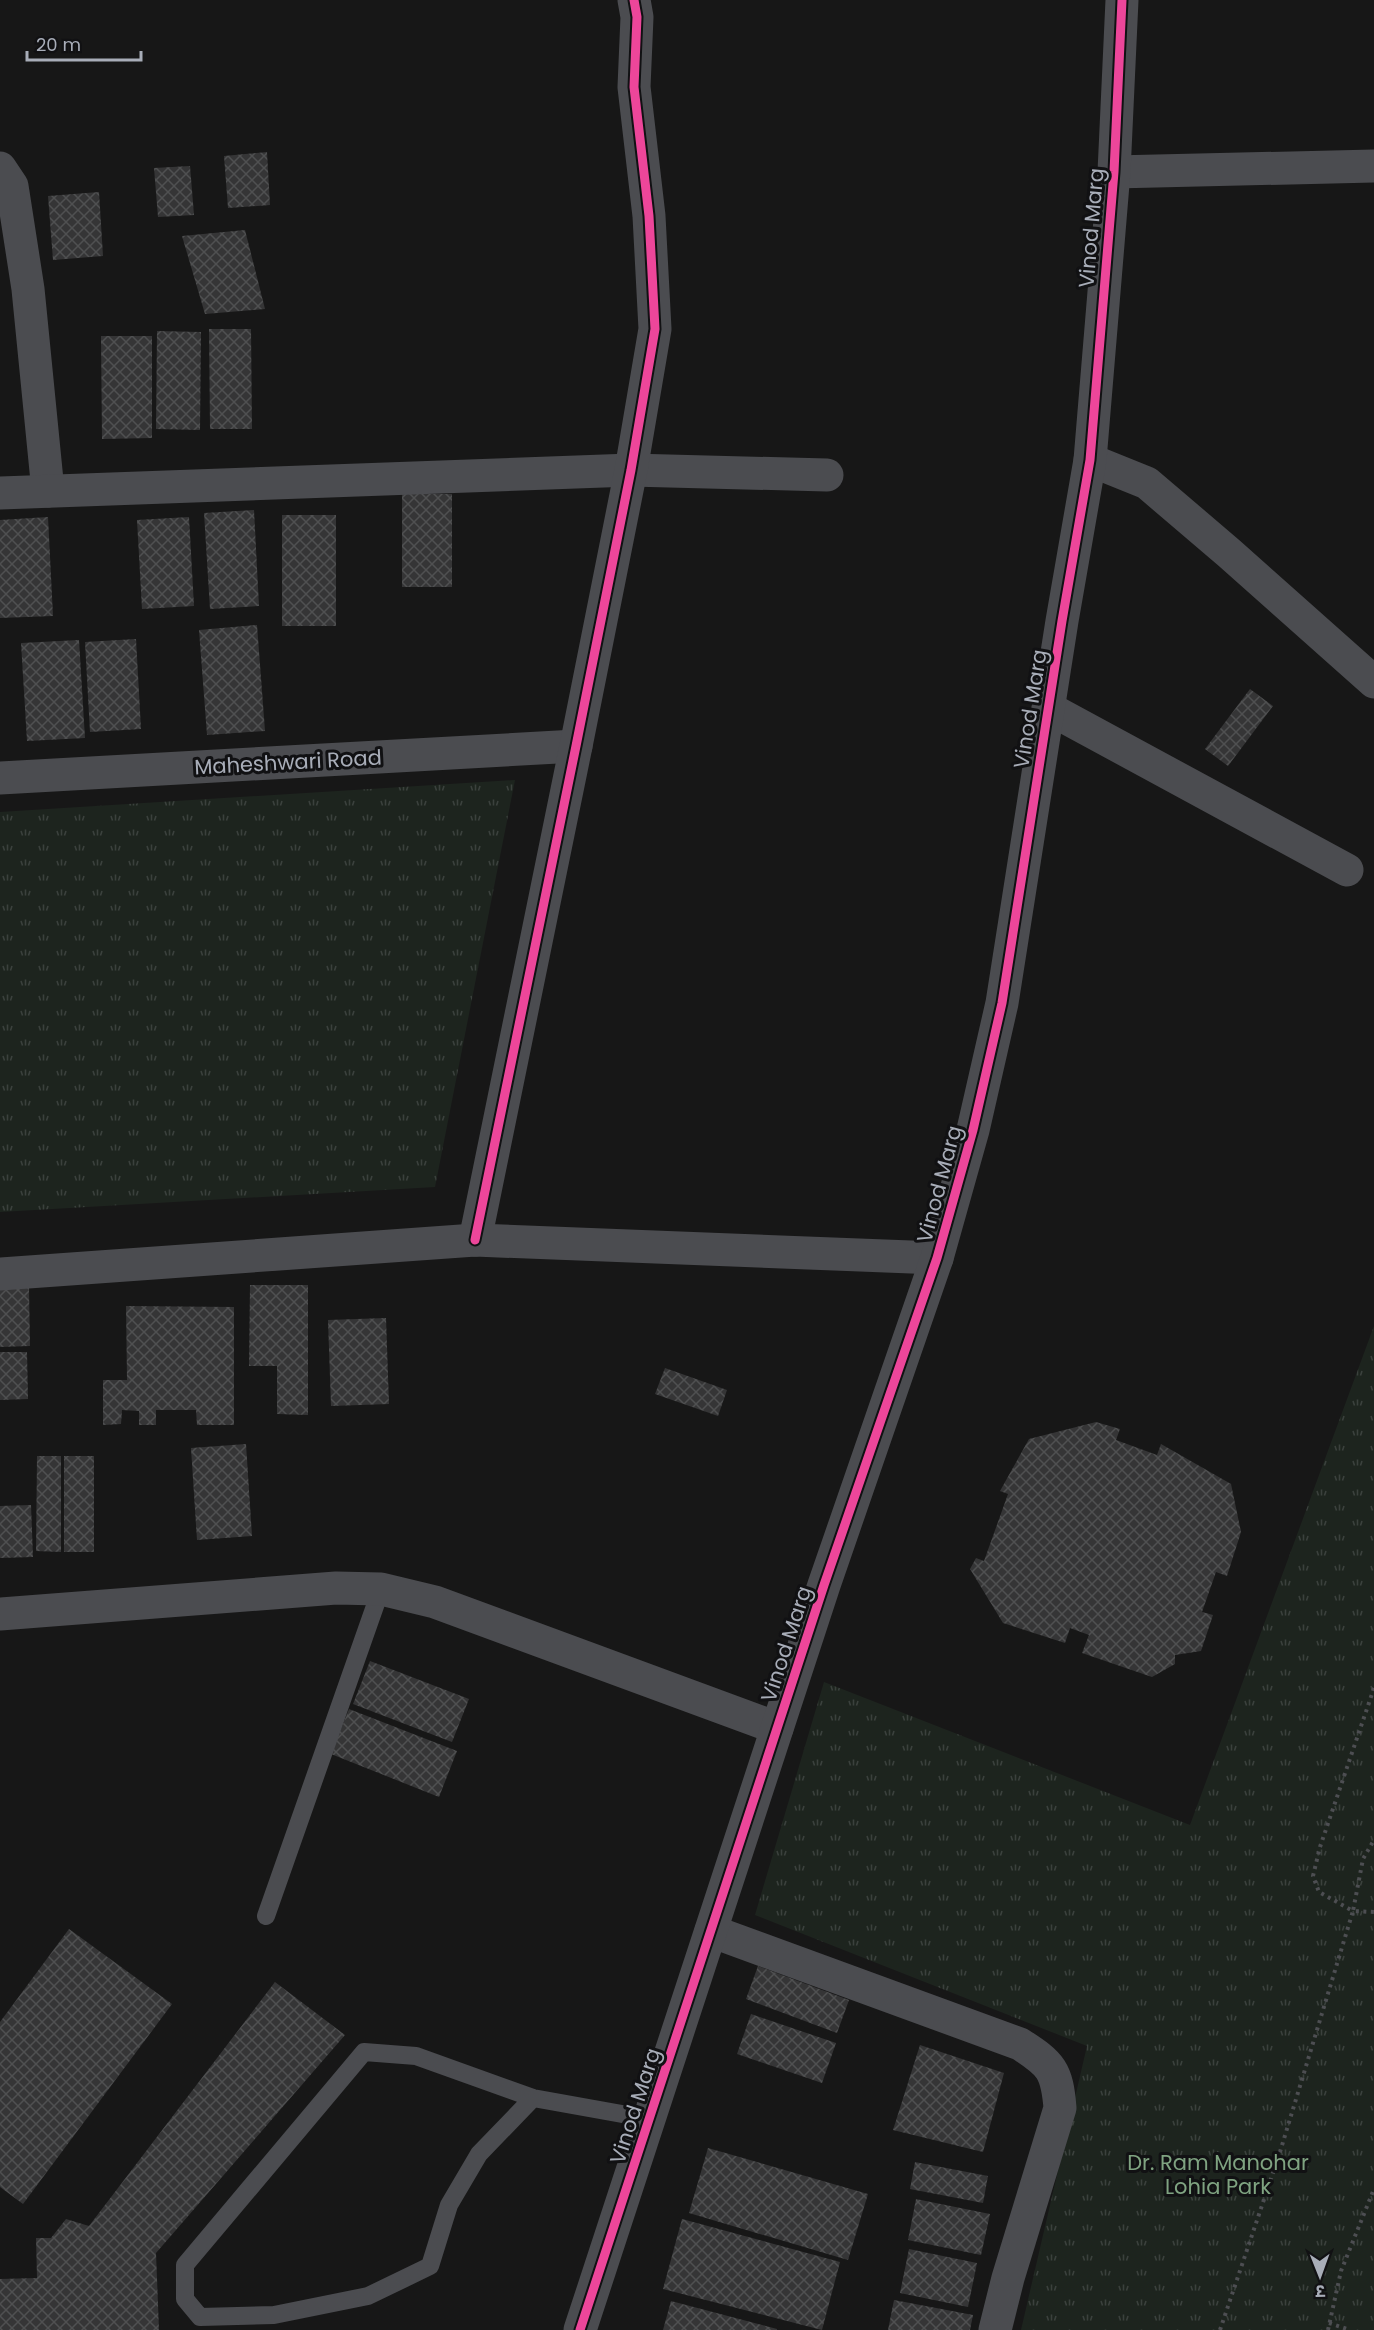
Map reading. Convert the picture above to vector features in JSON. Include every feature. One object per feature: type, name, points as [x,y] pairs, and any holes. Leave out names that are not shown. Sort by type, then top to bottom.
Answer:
[{"type":"street","points":[[475,1240],[631,470],[655,329],[648,216],[634,87],[637,17],[634,0]]},
{"type":"street","name":"Vinod Marg","points":[[580,2330],[824,1585],[937,1258],[973,1130],[1002,1003],[1090,460],[1114,172],[1122,0]]},
{"type":"street","points":[[1114,172],[1374,166]]},
{"type":"street","points":[[0,168],[12,186],[26,278],[48,491]]},
{"type":"street","points":[[1090,460],[1147,483],[1368,665]]},
{"type":"street","points":[[0,493],[631,470],[827,475]]},
{"type":"street","points":[[1048,708],[1347,870]]},
{"type":"street","name":"Maheshwari Road","points":[[0,778],[576,746]]},
{"type":"street","points":[[0,1274],[475,1240],[937,1258]]},
{"type":"street","points":[[0,1614],[336,1588],[381,1589],[435,1602],[777,1728]]},
{"type":"street","points":[[711,1931],[1020,2044],[1044,2059],[1058,2080],[1060,2108],[1008,2278],[995,2330]]},
{"type":"lane","points":[[266,1916],[381,1589]]},
{"type":"lane","points":[[533,2098],[479,2154],[449,2205],[430,2266],[368,2296],[274,2316],[200,2317],[185,2300],[185,2265],[364,2052],[416,2056],[533,2098],[650,2119]]},
{"type":"path","points":[[1374,1688],[1320,1847],[1313,1876],[1319,1892],[1353,1911],[1374,1912]]},
{"type":"path","points":[[1220,2330],[1280,2152],[1353,1911],[1364,1859],[1374,1840]]},
{"type":"path","points":[[1328,2330],[1341,2271],[1374,2189]]},
{"type":"path","points":[[1329,2323],[1350,2330]]},
{"type":"green space","points":[[515,780],[435,1187],[0,1212],[0,812]]},
{"type":"green space","name":"Dr. Ram Manohar Lohia Park","points":[[1374,1326],[1374,2330],[1021,2330],[1087,2046],[755,1915],[824,1682],[1190,1825]]},
{"type":"building","points":[[267,152],[270,205],[228,208],[224,156]]},
{"type":"building","points":[[190,166],[194,215],[158,217],[154,168]]},
{"type":"building","points":[[99,192],[103,256],[53,260],[48,196]]},
{"type":"building","points":[[245,230],[265,309],[205,314],[182,236]]},
{"type":"building","points":[[209,329],[251,329],[252,429],[210,429]]},
{"type":"building","points":[[157,331],[201,332],[200,430],[156,429]]},
{"type":"building","points":[[101,336],[152,336],[152,438],[102,439]]},
{"type":"building","points":[[402,494],[452,494],[452,587],[402,587]]},
{"type":"building","points":[[254,510],[259,606],[210,609],[204,513]]},
{"type":"building","points":[[282,515],[336,515],[336,626],[282,626]]},
{"type":"building","points":[[48,517],[53,616],[0,618],[0,520]]},
{"type":"building","points":[[189,517],[194,606],[142,609],[137,520]]},
{"type":"building","points":[[257,625],[265,731],[207,735],[199,630]]},
{"type":"building","points":[[136,639],[141,729],[90,732],[85,642]]},
{"type":"building","points":[[79,640],[85,738],[27,741],[21,643]]},
{"type":"building","points":[[1250,689],[1273,706],[1228,766],[1205,749]]},
{"type":"building","points":[[250,1285],[308,1285],[308,1415],[277,1414],[277,1366],[249,1366]]},
{"type":"building","points":[[0,1287],[29,1287],[30,1346],[0,1347]]},
{"type":"building","points":[[126,1306],[234,1307],[234,1425],[197,1425],[196,1410],[156,1410],[156,1425],[139,1425],[139,1411],[122,1410],[121,1424],[103,1425],[103,1380],[127,1380]]},
{"type":"building","points":[[386,1318],[389,1404],[331,1406],[328,1320]]},
{"type":"building","points":[[0,1352],[27,1352],[28,1399],[0,1400]]},
{"type":"building","points":[[665,1368],[727,1390],[718,1416],[655,1394]]},
{"type":"building","points":[[1096,1422],[1120,1429],[1116,1440],[1157,1455],[1161,1444],[1231,1484],[1241,1532],[1227,1576],[1216,1572],[1202,1612],[1213,1615],[1201,1651],[1175,1655],[1175,1664],[1152,1677],[1082,1653],[1089,1635],[1070,1628],[1065,1643],[1003,1623],[970,1569],[976,1558],[984,1561],[1008,1494],[1000,1491],[1029,1439]]},
{"type":"building","points":[[246,1444],[252,1536],[197,1540],[191,1448]]},
{"type":"building","points":[[37,1456],[61,1456],[61,1552],[36,1551]]},
{"type":"building","points":[[64,1456],[94,1456],[94,1552],[64,1552]]},
{"type":"building","points":[[31,1505],[33,1557],[0,1558],[0,1506]]},
{"type":"building","points":[[370,1661],[469,1699],[452,1742],[353,1704]]},
{"type":"building","points":[[349,1709],[457,1751],[439,1797],[331,1754]]},
{"type":"building","points":[[69,1929],[172,2004],[23,2204],[0,2187],[0,2022]]},
{"type":"building","points":[[758,1966],[849,2000],[837,2033],[746,1999]]},
{"type":"building","points":[[275,1982],[345,2035],[156,2253],[159,2330],[0,2330],[0,2279],[37,2278],[36,2238],[51,2238],[66,2219],[89,2226]]},
{"type":"building","points":[[751,2014],[836,2043],[822,2083],[737,2054]]},
{"type":"building","points":[[920,2045],[1004,2073],[983,2152],[893,2130]]},
{"type":"building","points":[[708,2148],[868,2194],[848,2260],[689,2213]]},
{"type":"building","points":[[915,2162],[988,2176],[983,2203],[910,2189]]},
{"type":"building","points":[[916,2199],[990,2214],[981,2255],[908,2240]]},
{"type":"building","points":[[682,2219],[840,2262],[822,2330],[663,2289]]},
{"type":"building","points":[[909,2249],[977,2263],[968,2307],[900,2293]]},
{"type":"building","points":[[894,2300],[973,2315],[970,2330],[888,2330]]},
{"type":"building","points":[[671,2301],[777,2329],[777,2330],[663,2330]]},
{"type":"cycle path","points":[[475,1240],[631,470],[655,329],[649,216],[634,87],[637,17],[634,0]]},
{"type":"cycle path","points":[[580,2330],[824,1585],[937,1258],[973,1130],[1002,1003],[1062,621],[1090,460],[1114,172],[1122,0]]}]
